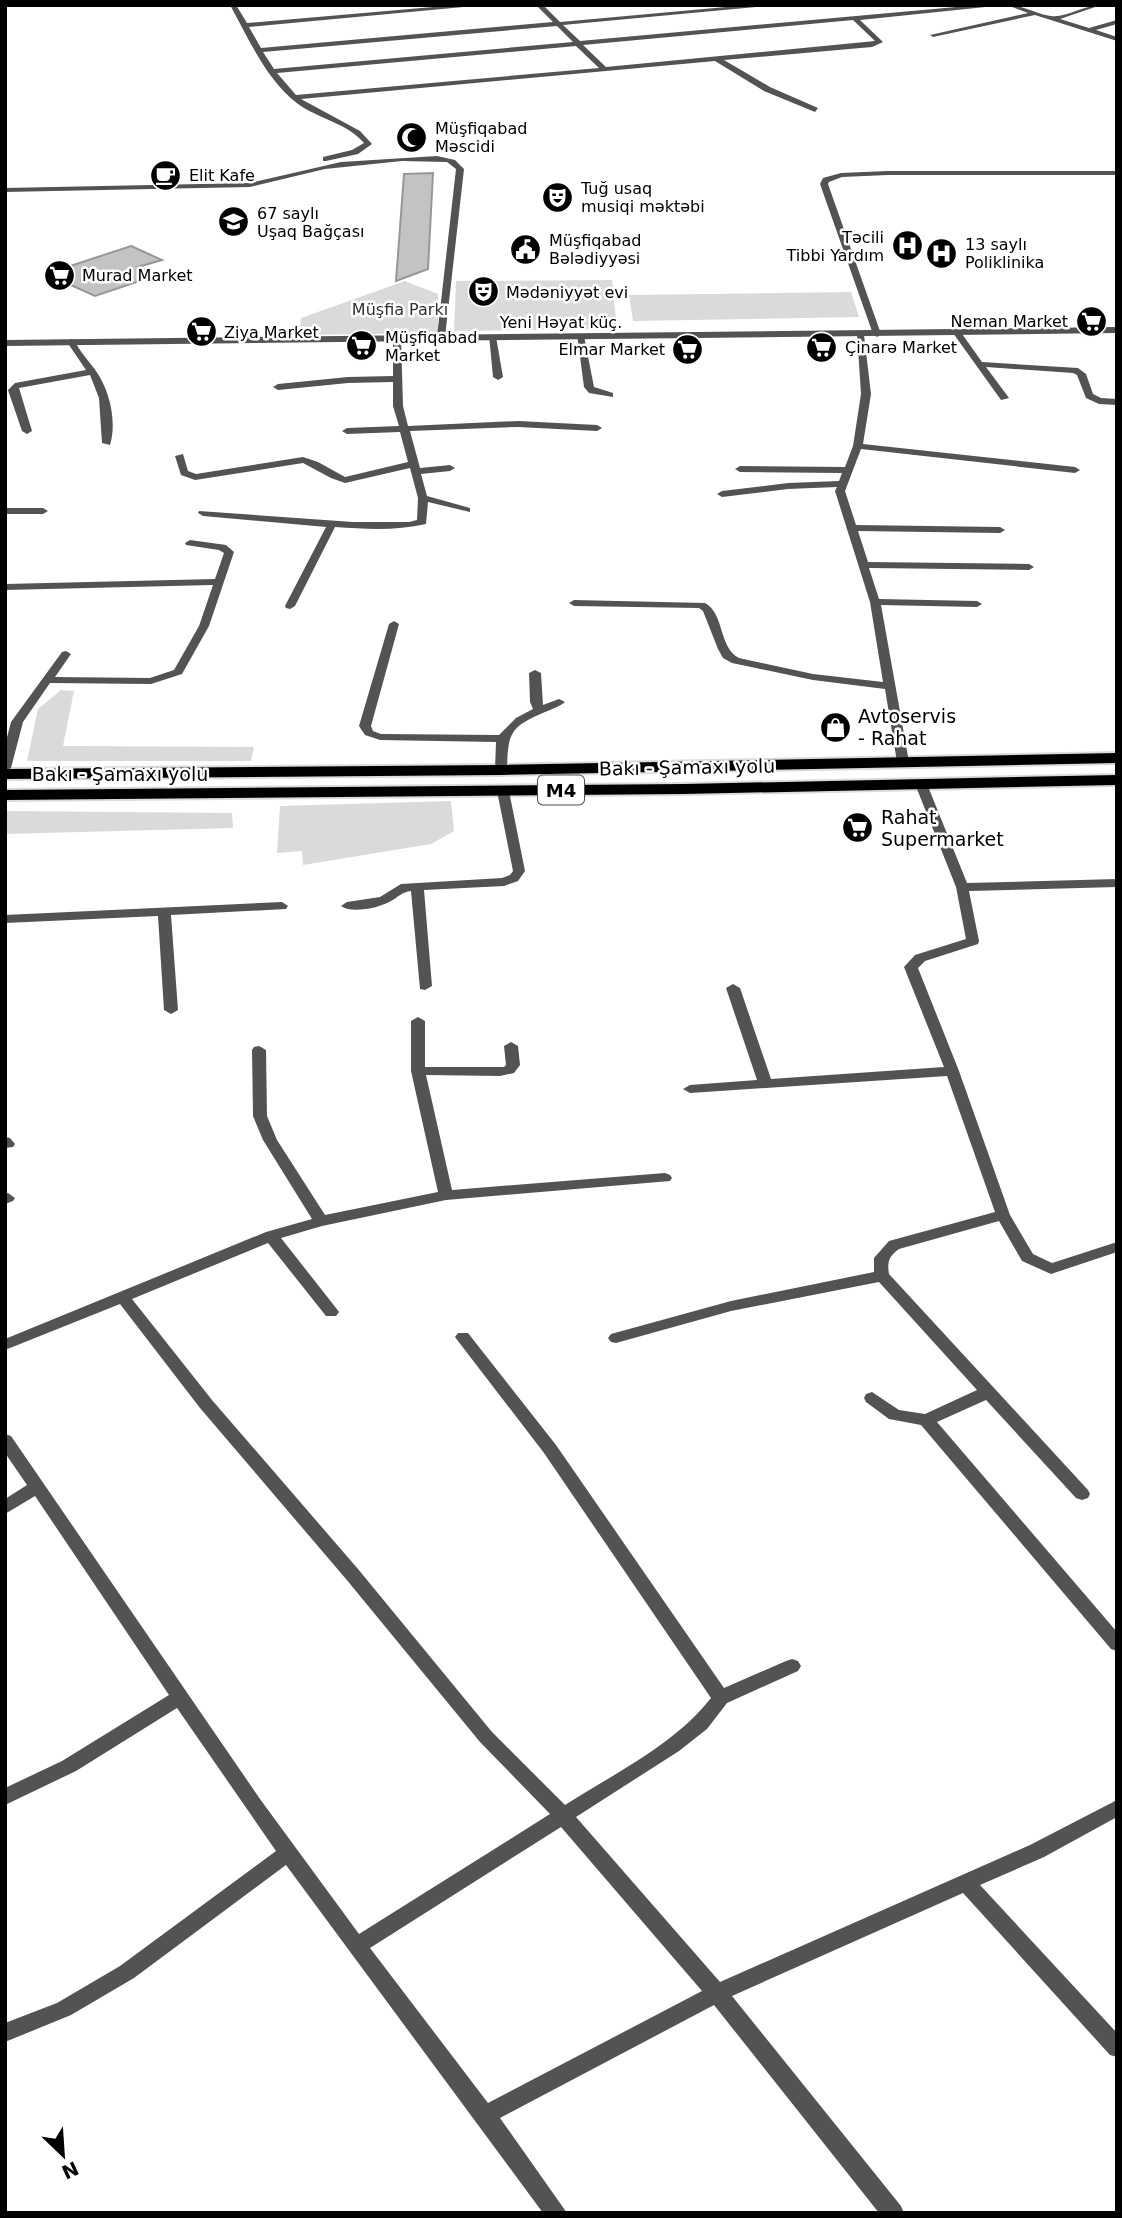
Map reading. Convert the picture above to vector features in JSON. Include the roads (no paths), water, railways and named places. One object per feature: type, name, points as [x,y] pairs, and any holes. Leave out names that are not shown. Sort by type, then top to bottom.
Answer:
[{"type":"highway","name":"Bakı - Şamaxı yolu","points":[[5,774],[502,770],[1117,758]]},
{"type":"highway","name":"Bakı - Şamaxı yolu","points":[[5,795],[503,791],[1117,780]]},
{"type":"street","points":[[233,5],[273,71],[294,97],[359,135],[368,145],[355,152],[294,167],[300,173]]},
{"type":"street","points":[[245,25],[482,5]]},
{"type":"street","points":[[539,5],[605,69]]},
{"type":"street","points":[[260,50],[772,5]]},
{"type":"street","points":[[273,71],[1002,5]]},
{"type":"street","points":[[1010,5],[1117,39]]},
{"type":"street","points":[[1053,19],[1098,5]]},
{"type":"street","points":[[933,35],[1034,13]]},
{"type":"street","points":[[294,97],[872,45],[880,42],[856,20]]},
{"type":"street","points":[[1088,30],[1117,22]]},
{"type":"street","points":[[715,58],[767,89],[815,110]]},
{"type":"street","points":[[5,190],[250,185],[340,165],[444,159],[456,164],[460,169],[441,337]]},
{"type":"street","points":[[877,334],[834,216],[825,180],[841,175],[888,173],[1117,173]]},
{"type":"street","name":"Yeni Həyat küç.","points":[[5,342],[860,335],[1117,330]]},
{"type":"street","points":[[957,333],[1004,398]]},
{"type":"street","points":[[860,335],[867,383],[858,446],[842,484],[842,499],[875,602],[903,762]]},
{"type":"street","points":[[580,336],[589,387],[592,391],[610,395]]},
{"type":"street","points":[[492,337],[498,377]]},
{"type":"street","points":[[204,513],[332,524],[417,525],[422,522],[423,498],[398,406],[397,338]]},
{"type":"street","points":[[71,342],[77,356],[100,384],[107,410],[107,443]]},
{"type":"street","points":[[979,364],[1075,370],[1081,374],[1089,396],[1099,401],[1117,402]]},
{"type":"street","points":[[27,431],[13,390],[15,386],[92,372]]},
{"type":"street","points":[[278,387],[348,380],[397,379]]},
{"type":"street","points":[[347,431],[518,424],[597,428]]},
{"type":"street","points":[[858,446],[1075,470]]},
{"type":"street","points":[[180,456],[184,474],[195,477],[303,460],[314,462],[337,478],[345,480],[415,468],[450,468]]},
{"type":"street","points":[[740,469],[850,470]]},
{"type":"street","points":[[722,494],[788,486],[842,484]]},
{"type":"street","points":[[423,498],[466,510]]},
{"type":"street","points":[[5,511],[43,511]]},
{"type":"street","points":[[290,607],[332,524]]},
{"type":"street","points":[[852,528],[1000,530]]},
{"type":"street","points":[[48,680],[151,681],[178,671],[204,626],[229,552],[222,547],[190,543]]},
{"type":"street","points":[[865,565],[1029,566]]},
{"type":"street","points":[[5,587],[219,582]]},
{"type":"street","points":[[875,602],[977,604]]},
{"type":"street","points":[[574,603],[701,605],[708,609],[727,656],[736,661],[813,677],[889,685]]},
{"type":"street","points":[[394,624],[365,726],[369,733],[380,737],[502,739]]},
{"type":"street","points":[[5,768],[11,720],[48,680],[66,654]]},
{"type":"street","points":[[535,673],[536,702],[539,710]]},
{"type":"street","points":[[502,770],[502,739],[511,725],[559,702]]},
{"type":"street","points":[[921,784],[962,887],[973,942],[920,958],[911,967],[952,1071],[1003,1215],[1027,1257],[1051,1269],[1117,1247]]},
{"type":"street","points":[[347,906],[384,900],[401,888],[504,882],[514,878],[519,871],[503,791]]},
{"type":"street","points":[[962,887],[1117,883]]},
{"type":"street","points":[[416,887],[425,986]]},
{"type":"street","points":[[5,919],[282,905]]},
{"type":"street","points":[[164,912],[171,1010]]},
{"type":"street","points":[[733,988],[765,1085]]},
{"type":"street","points":[[418,1021],[418,1071],[446,1195]]},
{"type":"street","points":[[418,1071],[509,1070],[513,1065],[512,1046]]},
{"type":"street","points":[[258,1049],[260,1116],[270,1139],[321,1221]]},
{"type":"street","points":[[690,1089],[952,1071]]},
{"type":"street","points":[[5,1345],[271,1236],[321,1221],[446,1195],[665,1178]]},
{"type":"street","points":[[1003,1215],[894,1245],[885,1251],[879,1262],[882,1276],[1082,1494]]},
{"type":"street","points":[[271,1236],[331,1312]]},
{"type":"street","points":[[616,1338],[731,1306],[882,1276]]},
{"type":"street","points":[[122,1296],[206,1404],[352,1574],[486,1737],[562,1814],[717,1993],[892,2213]]},
{"type":"street","points":[[463,1337],[550,1449],[720,1698]]},
{"type":"street","points":[[872,1398],[895,1415],[926,1420],[988,1392]]},
{"type":"street","points":[[926,1420],[1117,1644]]},
{"type":"street","points":[[5,1440],[179,1698],[288,1853],[356,1947],[486,2115],[556,2213]]},
{"type":"street","points":[[5,1508],[37,1486]]},
{"type":"street","points":[[356,1947],[673,1746],[701,1724],[720,1698],[792,1666]]},
{"type":"street","points":[[5,1797],[69,1766],[179,1698]]},
{"type":"street","points":[[486,2115],[717,1993],[1037,1851],[1117,1808]]},
{"type":"street","points":[[5,2033],[64,2009],[127,1972],[288,1853]]},
{"type":"street","points":[[966,1883],[1117,2048]]},
{"type":"place","name":"Müşfiqabad Məscidi","points":[[412,137]]},
{"type":"place","name":"Elit Kafe","points":[[166,175]]},
{"type":"place","name":"Tuğ usaq musiqi məktəbi","points":[[558,197]]},
{"type":"place","name":"67 saylı Uşaq Bağçası","points":[[234,222]]},
{"type":"place","name":"Təcili Tibbi Yardım","points":[[907,246]]},
{"type":"place","name":"Müşfiqabad Bələdiyyəsi","points":[[526,249]]},
{"type":"place","name":"13 saylı Poliklinika","points":[[942,253]]},
{"type":"place","name":"Murad Market","points":[[59,275]]},
{"type":"place","name":"Mədəniyyət evi","points":[[483,292]]},
{"type":"place","name":"Neman Market","points":[[1091,321]]},
{"type":"place","name":"Ziya Market","points":[[201,332]]},
{"type":"place","name":"Müşfiqabad Market","points":[[362,346]]},
{"type":"place","name":"Çinarə Market","points":[[822,347]]},
{"type":"place","name":"Elmar Market","points":[[688,349]]},
{"type":"place","name":"Avtoservis - Rahat","points":[[835,727]]},
{"type":"place","name":"Rahat Supermarket","points":[[858,828]]},
{"type":"park label","name":"Müşfia Parkı","points":[[400,309]]}]
